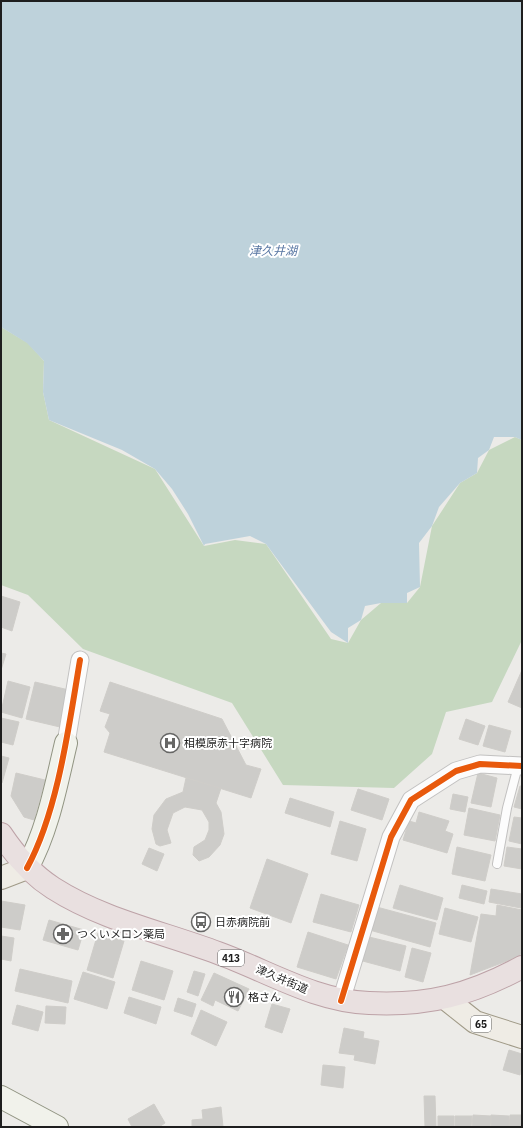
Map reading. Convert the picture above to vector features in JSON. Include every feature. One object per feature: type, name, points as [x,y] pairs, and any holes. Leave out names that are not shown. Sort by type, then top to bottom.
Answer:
[{"type":"highway","name":"津久井街道","points":[[1,834],[27,868],[51,887],[98,912],[220,954],[317,994],[341,1001],[391,1004],[446,999],[480,987],[522,967]]},
{"type":"main road","points":[[1,878],[27,868]]},
{"type":"main road","name":"65","points":[[446,999],[475,1022],[522,1037]]},
{"type":"street","points":[[27,868],[36,852],[43,832],[66,743],[80,660]]},
{"type":"street","points":[[341,1001],[391,837],[411,800],[456,771],[480,764],[520,766]]},
{"type":"street","points":[[1,1098],[57,1127]]},
{"type":"lane","points":[[497,864],[507,808],[520,766]]},
{"type":"green space","points":[[1,327],[28,343],[44,361],[43,392],[49,420],[155,469],[204,546],[235,540],[266,544],[331,639],[348,643],[361,620],[381,603],[407,603],[420,587],[432,526],[460,483],[477,473],[489,450],[515,437],[522,440],[522,640],[492,702],[446,712],[432,754],[394,788],[283,785],[232,703],[83,649],[28,595],[1,585]]},
{"type":"water","name":"津久井湖","points":[[1,1],[522,1],[522,440],[515,437],[494,437],[489,450],[478,458],[477,473],[460,483],[439,507],[432,526],[419,543],[420,587],[407,593],[407,603],[381,603],[365,606],[361,620],[348,628],[348,643],[331,632],[266,544],[250,536],[205,544],[204,546],[188,514],[172,489],[155,469],[122,450],[49,420],[43,392],[44,361],[27,343],[1,327]]},
{"type":"building","points":[[1,596],[20,602],[12,631],[1,627]]},
{"type":"building","points":[[1,653],[6,654],[1,670]]},
{"type":"building","points":[[522,670],[522,708],[508,702]]},
{"type":"building","points":[[8,681],[30,687],[22,718],[1,712]]},
{"type":"building","points":[[35,682],[69,690],[60,727],[26,719]]},
{"type":"building","name":"相模原赤十字病院","points":[[110,682],[222,719],[246,765],[261,769],[251,798],[104,752],[110,733],[105,727],[110,714],[100,711]]},
{"type":"building","points":[[1,718],[19,722],[13,745],[1,742]]},
{"type":"building","points":[[466,719],[485,726],[478,745],[459,739]]},
{"type":"building","points":[[489,725],[511,731],[505,752],[483,746]]},
{"type":"building","points":[[1,756],[9,758],[2,783],[1,782]]},
{"type":"building","points":[[16,773],[45,780],[34,820],[24,817],[11,796]]},
{"type":"building","points":[[478,773],[497,778],[491,807],[471,803]]},
{"type":"building","points":[[186,778],[221,788],[216,803],[221,812],[224,834],[220,845],[209,857],[199,861],[193,855],[194,847],[205,840],[209,830],[209,822],[202,810],[185,807],[173,813],[167,830],[171,843],[160,846],[156,844],[152,829],[154,815],[166,799],[183,792]]},
{"type":"building","points":[[520,786],[522,786],[522,809],[514,807]]},
{"type":"building","points":[[358,789],[389,799],[382,820],[351,810]]},
{"type":"building","points":[[453,794],[468,797],[465,812],[450,809]]},
{"type":"building","points":[[290,798],[334,812],[330,827],[285,813]]},
{"type":"building","points":[[469,808],[500,815],[495,841],[464,835]]},
{"type":"building","points":[[419,812],[449,821],[445,831],[453,834],[447,853],[403,840],[409,821],[416,823]]},
{"type":"building","points":[[514,817],[522,818],[522,844],[509,841]]},
{"type":"building","points":[[340,821],[366,829],[357,861],[331,854]]},
{"type":"building","points":[[457,847],[491,855],[485,881],[452,874]]},
{"type":"building","points":[[507,847],[522,849],[522,869],[504,866]]},
{"type":"building","points":[[149,848],[164,854],[157,871],[142,864]]},
{"type":"building","points":[[267,859],[308,874],[291,923],[250,908]]},
{"type":"building","points":[[400,885],[443,898],[437,920],[393,908]]},
{"type":"building","points":[[462,885],[487,891],[484,904],[459,898]]},
{"type":"building","points":[[491,889],[522,894],[521,908],[489,902]]},
{"type":"building","points":[[321,894],[359,905],[351,932],[313,922]]},
{"type":"building","points":[[1,901],[25,905],[20,930],[1,927]]},
{"type":"building","points":[[497,905],[522,910],[522,944],[520,956],[470,975],[481,914],[496,916]]},
{"type":"building","points":[[373,906],[436,923],[430,947],[366,929]]},
{"type":"building","points":[[445,908],[478,917],[471,942],[439,934]]},
{"type":"building","points":[[49,920],[84,930],[78,950],[43,940]]},
{"type":"building","points":[[308,932],[348,945],[336,979],[297,967]]},
{"type":"building","points":[[98,933],[124,941],[113,978],[87,970]]},
{"type":"building","points":[[1,936],[14,938],[11,961],[1,959]]},
{"type":"building","points":[[365,936],[406,946],[400,971],[359,960]]},
{"type":"building","points":[[412,948],[431,953],[423,982],[405,977]]},
{"type":"building","points":[[141,961],[173,971],[164,1000],[132,990]]},
{"type":"building","points":[[20,969],[72,981],[68,1003],[15,991]]},
{"type":"building","points":[[194,971],[205,974],[198,996],[187,992]]},
{"type":"building","points":[[83,972],[115,982],[107,1009],[74,999]]},
{"type":"building","points":[[214,973],[249,989],[238,1011],[215,1000],[213,1006],[201,1000]]},
{"type":"building","points":[[129,997],[161,1007],[156,1024],[124,1013]]},
{"type":"building","points":[[178,998],[196,1004],[192,1017],[174,1011]]},
{"type":"building","points":[[272,1004],[290,1009],[282,1033],[265,1027]]},
{"type":"building","points":[[17,1005],[43,1012],[38,1031],[12,1024]]},
{"type":"building","points":[[46,1006],[66,1007],[65,1024],[45,1023]]},
{"type":"building","points":[[201,1010],[227,1022],[216,1046],[191,1034]]},
{"type":"building","points":[[344,1028],[364,1032],[363,1038],[379,1041],[375,1064],[354,1060],[355,1055],[339,1053]]},
{"type":"building","points":[[509,1050],[522,1054],[520,1075],[503,1070]]},
{"type":"building","points":[[323,1065],[345,1067],[343,1088],[321,1085]]},
{"type":"building","points":[[424,1096],[435,1096],[436,1127],[425,1127]]},
{"type":"building","points":[[154,1104],[165,1123],[159,1127],[132,1127],[128,1119]]},
{"type":"building","points":[[221,1107],[223,1127],[192,1127],[192,1120],[203,1119],[202,1110]]},
{"type":"building","points":[[473,1115],[491,1116],[490,1127],[472,1127]]},
{"type":"building","points":[[491,1115],[509,1116],[509,1127],[491,1127]]},
{"type":"building","points":[[510,1115],[522,1115],[522,1127],[509,1127]]},
{"type":"building","points":[[438,1116],[454,1116],[454,1127],[438,1127]]},
{"type":"building","points":[[455,1116],[472,1116],[471,1127],[455,1127]]},
{"type":"cycle path","points":[[27,868],[47,821],[61,767],[80,660]]},
{"type":"cycle path","points":[[341,1001],[391,837],[411,800],[456,771],[480,764],[522,766]]},
{"type":"place","name":"相模原赤十字病院","points":[[170,743]]},
{"type":"place","name":"日赤病院前","points":[[201,922]]},
{"type":"place","name":"つくいメロン薬局","points":[[63,934]]},
{"type":"place","name":"格さん","points":[[234,997]]}]
